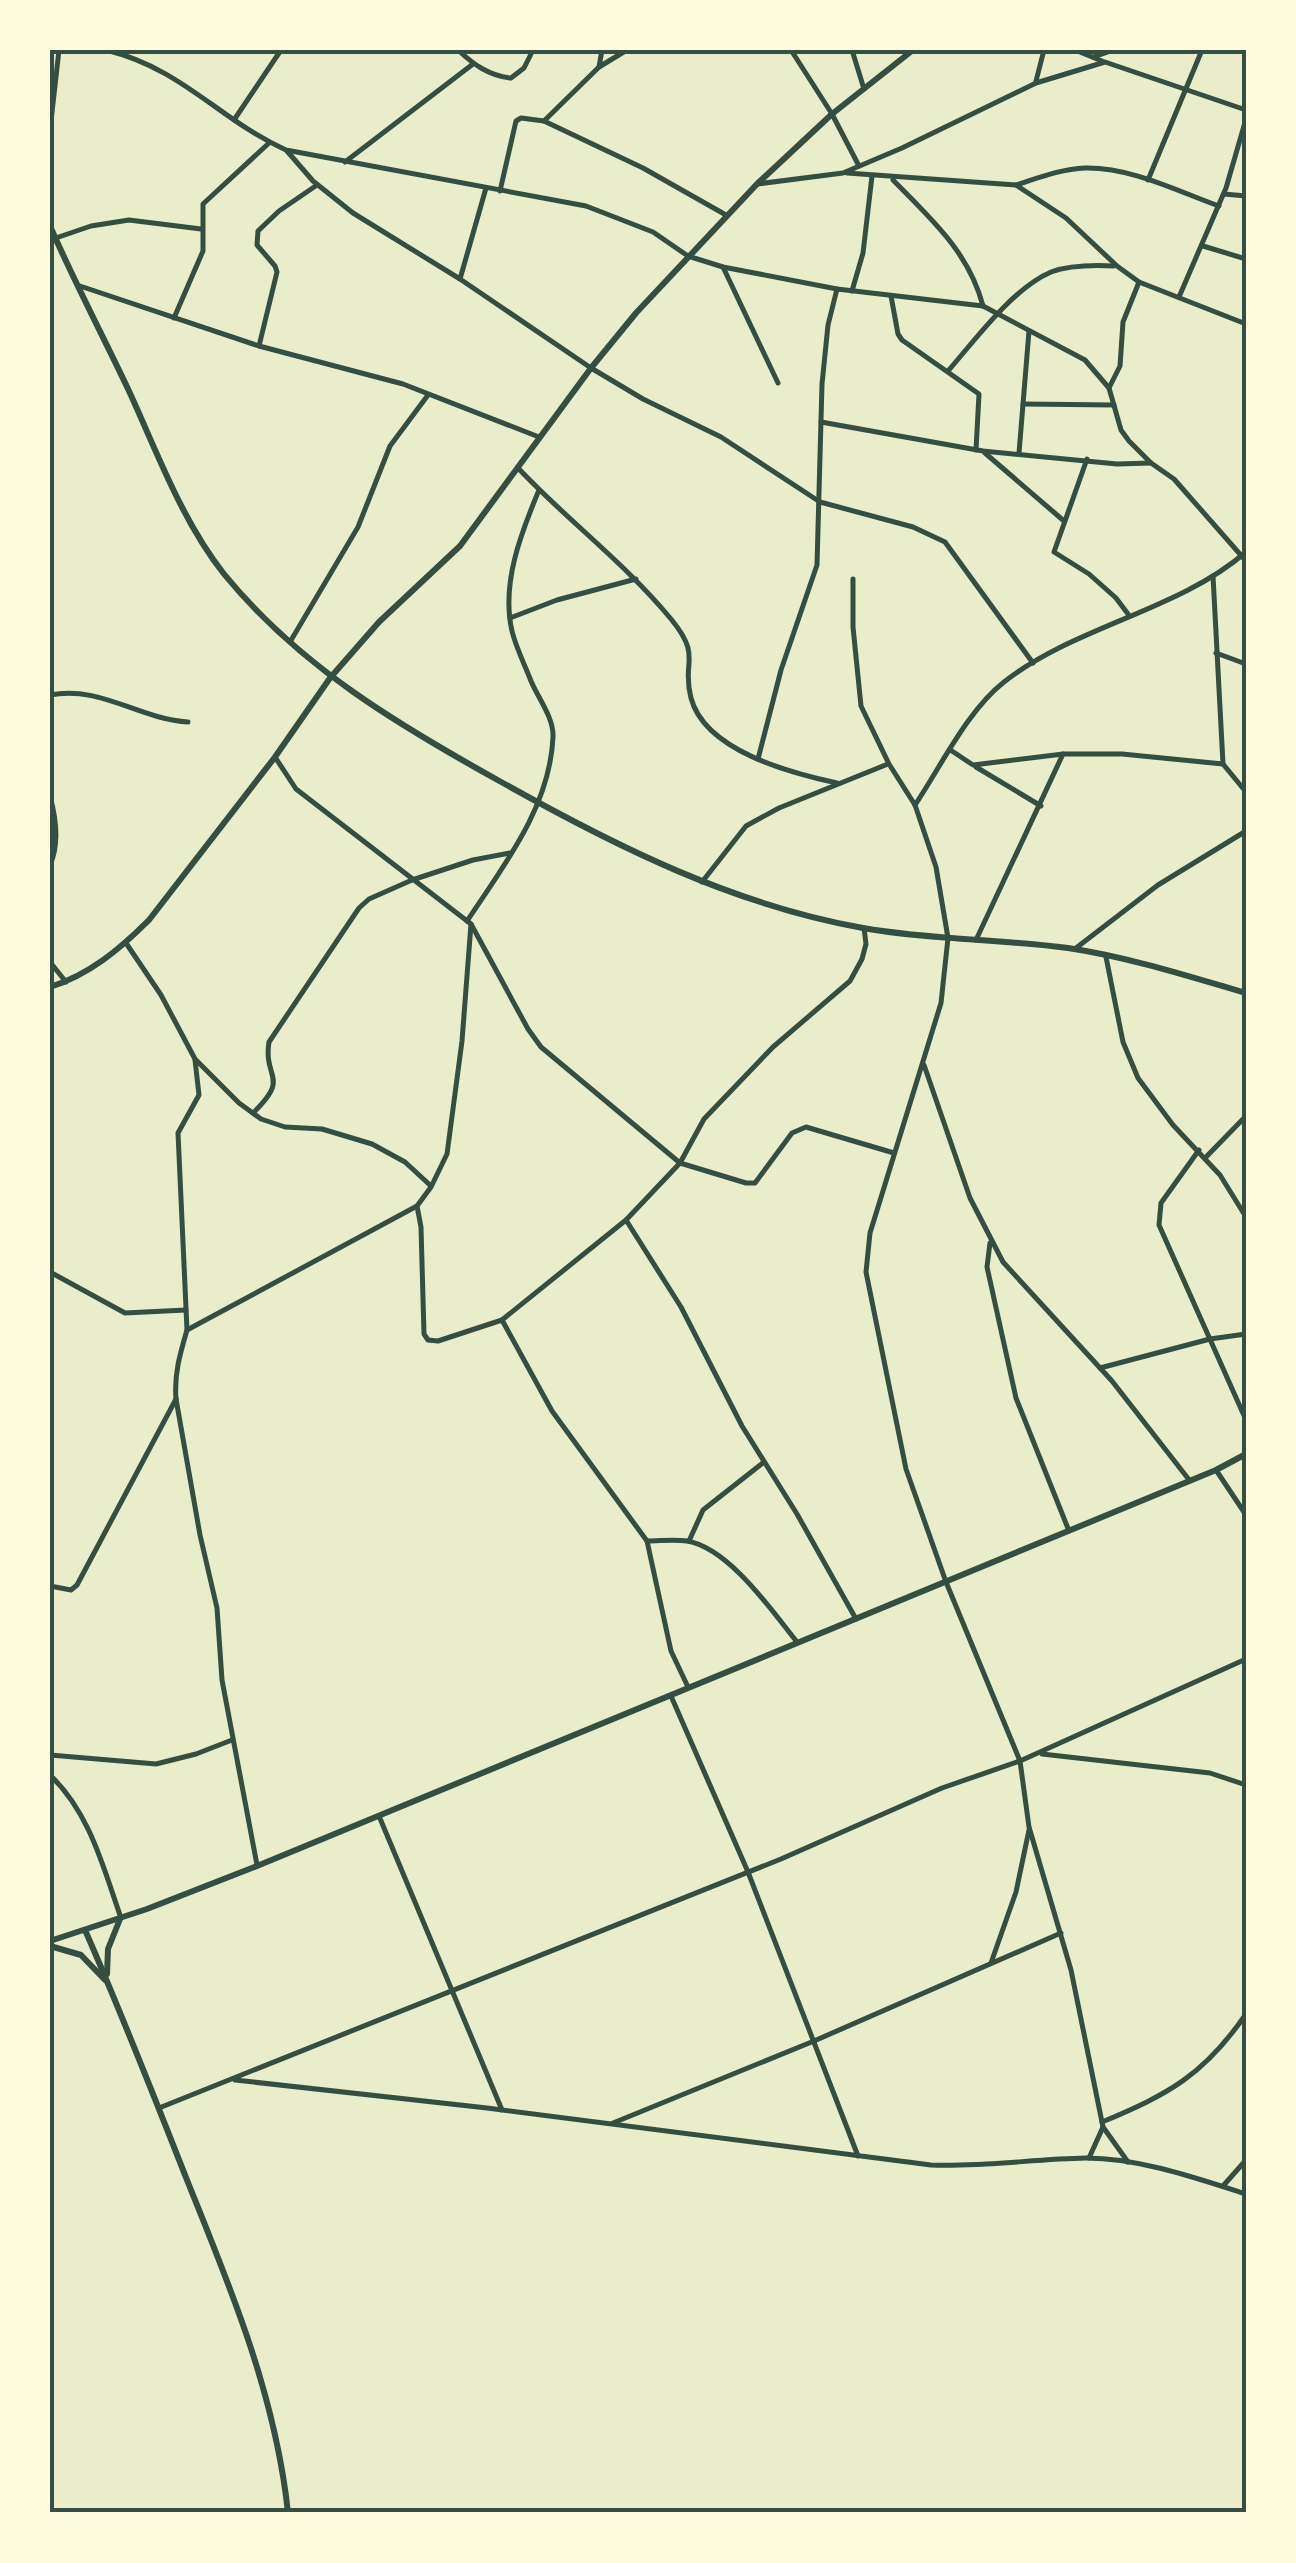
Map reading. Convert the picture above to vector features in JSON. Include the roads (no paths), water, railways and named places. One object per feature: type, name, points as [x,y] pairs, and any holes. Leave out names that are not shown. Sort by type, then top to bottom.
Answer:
[{"type":"street","points":[[50,130],[59,50]]},
{"type":"street","points":[[106,50],[165,72],[269,143],[286,150],[586,206],[653,232],[688,256],[723,266],[837,289],[983,306],[1084,360],[1109,388],[1120,430],[1182,486],[1244,556],[1213,576],[1033,662],[987,698],[914,804]]},
{"type":"street","points":[[234,120],[281,50]]},
{"type":"street","points":[[458,50],[473,64],[511,78],[524,68],[532,50]]},
{"type":"street","points":[[599,67],[602,50]]},
{"type":"street","points":[[544,121],[599,67],[627,50]]},
{"type":"street","points":[[791,50],[832,114],[859,166]]},
{"type":"street","points":[[852,50],[864,88]]},
{"type":"street","points":[[50,988],[95,966],[148,920],[330,678],[379,622],[460,546],[591,368],[688,256],[832,114],[913,50]]},
{"type":"street","points":[[1036,83],[1044,50]]},
{"type":"street","points":[[1074,50],[1246,110]]},
{"type":"street","points":[[1090,58],[1114,50]]},
{"type":"street","points":[[1148,180],[1202,50]]},
{"type":"street","points":[[842,173],[1036,83],[1105,62]]},
{"type":"street","points":[[345,162],[473,64]]},
{"type":"street","points":[[500,191],[516,121],[521,118],[544,121],[643,168],[726,215]]},
{"type":"street","points":[[1180,297],[1220,206],[1246,118]]},
{"type":"street","points":[[174,318],[200,261],[203,204],[269,143]]},
{"type":"street","points":[[286,150],[317,185],[353,213],[460,279],[591,368],[721,437],[820,502],[913,527],[944,542],[1033,662]]},
{"type":"street","points":[[757,184],[842,173],[1016,185],[1080,168],[1116,171],[1220,206]]},
{"type":"street","points":[[852,291],[863,253],[872,176]]},
{"type":"street","points":[[891,178],[966,261],[976,278],[983,306]]},
{"type":"street","points":[[259,346],[277,272],[257,246],[258,231],[317,185]]},
{"type":"street","points":[[1016,185],[1066,218],[1139,282],[1246,324]]},
{"type":"street","points":[[460,279],[486,188]]},
{"type":"street","points":[[1224,194],[1246,196]]},
{"type":"street","points":[[53,239],[92,226],[129,220],[201,230]]},
{"type":"street","points":[[50,226],[167,474],[201,539],[226,575],[330,678],[402,726],[626,848],[757,902],[864,928],[1074,949],[1246,994]]},
{"type":"street","points":[[1203,246],[1246,259]]},
{"type":"street","points":[[723,266],[778,382]]},
{"type":"street","points":[[948,371],[997,314],[1046,274],[1075,267],[1117,266]]},
{"type":"street","points":[[1109,388],[1120,366],[1123,322],[1139,282]]},
{"type":"street","points":[[80,286],[259,346],[402,384],[539,437]]},
{"type":"street","points":[[758,760],[782,670],[814,578],[828,324],[837,289]]},
{"type":"street","points":[[891,296],[899,337],[978,394],[980,451],[1065,522]]},
{"type":"street","points":[[1019,454],[1028,331]]},
{"type":"street","points":[[290,642],[358,527],[390,446],[428,394]]},
{"type":"street","points":[[1023,404],[1114,405]]},
{"type":"street","points":[[821,422],[980,451],[1117,464],[1151,462]]},
{"type":"street","points":[[1087,459],[1054,548],[1056,554],[1089,574],[1116,598],[1129,615]]},
{"type":"street","points":[[518,467],[638,579],[684,636],[690,650],[689,693],[704,721],[758,760],[837,783]]},
{"type":"street","points":[[187,1330],[417,1206],[447,1154],[462,1041],[469,923],[540,804],[550,758],[552,726],[510,618],[513,566],[523,527],[539,490]]},
{"type":"street","points":[[1213,576],[1223,764]]},
{"type":"street","points":[[510,618],[557,600],[638,579]]},
{"type":"street","points":[[854,579],[854,627],[862,706],[889,764],[914,804],[936,867],[948,938],[940,1002],[870,1234],[866,1272],[906,1469],[946,1582],[1020,1761],[1030,1827],[1062,1933],[1103,2124],[1128,2162]]},
{"type":"street","points":[[1216,652],[1246,664]]},
{"type":"street","points":[[50,696],[69,692],[94,694],[169,721],[188,722]]},
{"type":"street","points":[[951,750],[1041,806]]},
{"type":"street","points":[[976,940],[1063,754]]},
{"type":"street","points":[[973,765],[1063,754],[1156,755],[1223,764],[1242,781],[1246,792]]},
{"type":"street","points":[[275,756],[296,788],[469,923],[541,1048],[680,1163],[746,1183],[755,1182],[792,1133],[806,1127],[894,1153]]},
{"type":"street","points":[[702,882],[746,826],[837,783],[889,764]]},
{"type":"street","points":[[50,796],[56,850],[50,865]]},
{"type":"street","points":[[1074,949],[1158,885],[1246,831]]},
{"type":"street","points":[[253,1113],[274,1088],[269,1042],[358,908],[381,892],[412,880],[510,852]]},
{"type":"street","points":[[417,1206],[424,1334],[428,1340],[438,1342],[502,1320],[626,1220],[680,1163],[704,1119],[773,1048],[850,982],[866,944],[864,928]]},
{"type":"street","points":[[126,943],[161,995],[195,1059],[253,1113],[285,1127],[322,1129],[372,1144],[406,1162],[431,1186]]},
{"type":"street","points":[[1106,956],[1123,1042],[1138,1078],[1164,1114],[1206,1157],[1246,1218]]},
{"type":"street","points":[[50,962],[66,982]]},
{"type":"street","points":[[195,1059],[198,1094],[178,1133],[187,1330],[174,1379],[200,1535],[219,1619],[222,1680],[257,1866]]},
{"type":"street","points":[[922,1062],[970,1198],[990,1241],[1017,1279],[1100,1368],[1190,1481]]},
{"type":"street","points":[[1206,1157],[1246,1116]]},
{"type":"street","points":[[1199,1150],[1161,1202],[1159,1225],[1246,1420]]},
{"type":"street","points":[[626,1220],[681,1307],[742,1426],[856,1619]]},
{"type":"street","points":[[990,1241],[987,1267],[1016,1398],[1069,1531]]},
{"type":"street","points":[[50,1272],[125,1313],[186,1310]]},
{"type":"street","points":[[502,1320],[552,1411],[647,1542],[671,1651],[688,1688]]},
{"type":"street","points":[[1100,1368],[1210,1339],[1246,1334]]},
{"type":"street","points":[[50,1586],[71,1590],[77,1585],[176,1398]]},
{"type":"street","points":[[50,1944],[257,1866],[1190,1481],[1246,1454]]},
{"type":"street","points":[[689,1541],[703,1510],[764,1462]]},
{"type":"street","points":[[1216,1470],[1246,1515]]},
{"type":"street","points":[[647,1542],[689,1541],[707,1550],[743,1577],[798,1643]]},
{"type":"street","points":[[159,2108],[748,1872],[926,1795],[1039,1754],[1246,1659]]},
{"type":"street","points":[[670,1695],[748,1872],[858,2156]]},
{"type":"street","points":[[50,1755],[156,1764],[232,1740]]},
{"type":"street","points":[[1039,1754],[1210,1772],[1246,1784]]},
{"type":"street","points":[[50,1774],[83,1816],[121,1918],[108,1949],[109,1985]]},
{"type":"street","points":[[379,1816],[502,2110]]},
{"type":"street","points":[[991,1964],[1016,1892],[1030,1827]]},
{"type":"street","points":[[84,1930],[159,2108],[258,2368],[279,2452],[288,2513]]},
{"type":"street","points":[[610,2125],[814,2042],[1062,1933]]},
{"type":"street","points":[[50,1944],[81,1955],[109,1985]]},
{"type":"street","points":[[1088,2158],[1103,2124],[1179,2086],[1246,2014]]},
{"type":"street","points":[[232,2080],[858,2156],[975,2166],[1088,2158],[1128,2162],[1246,2194]]},
{"type":"street","points":[[1223,2186],[1246,2160]]}]
